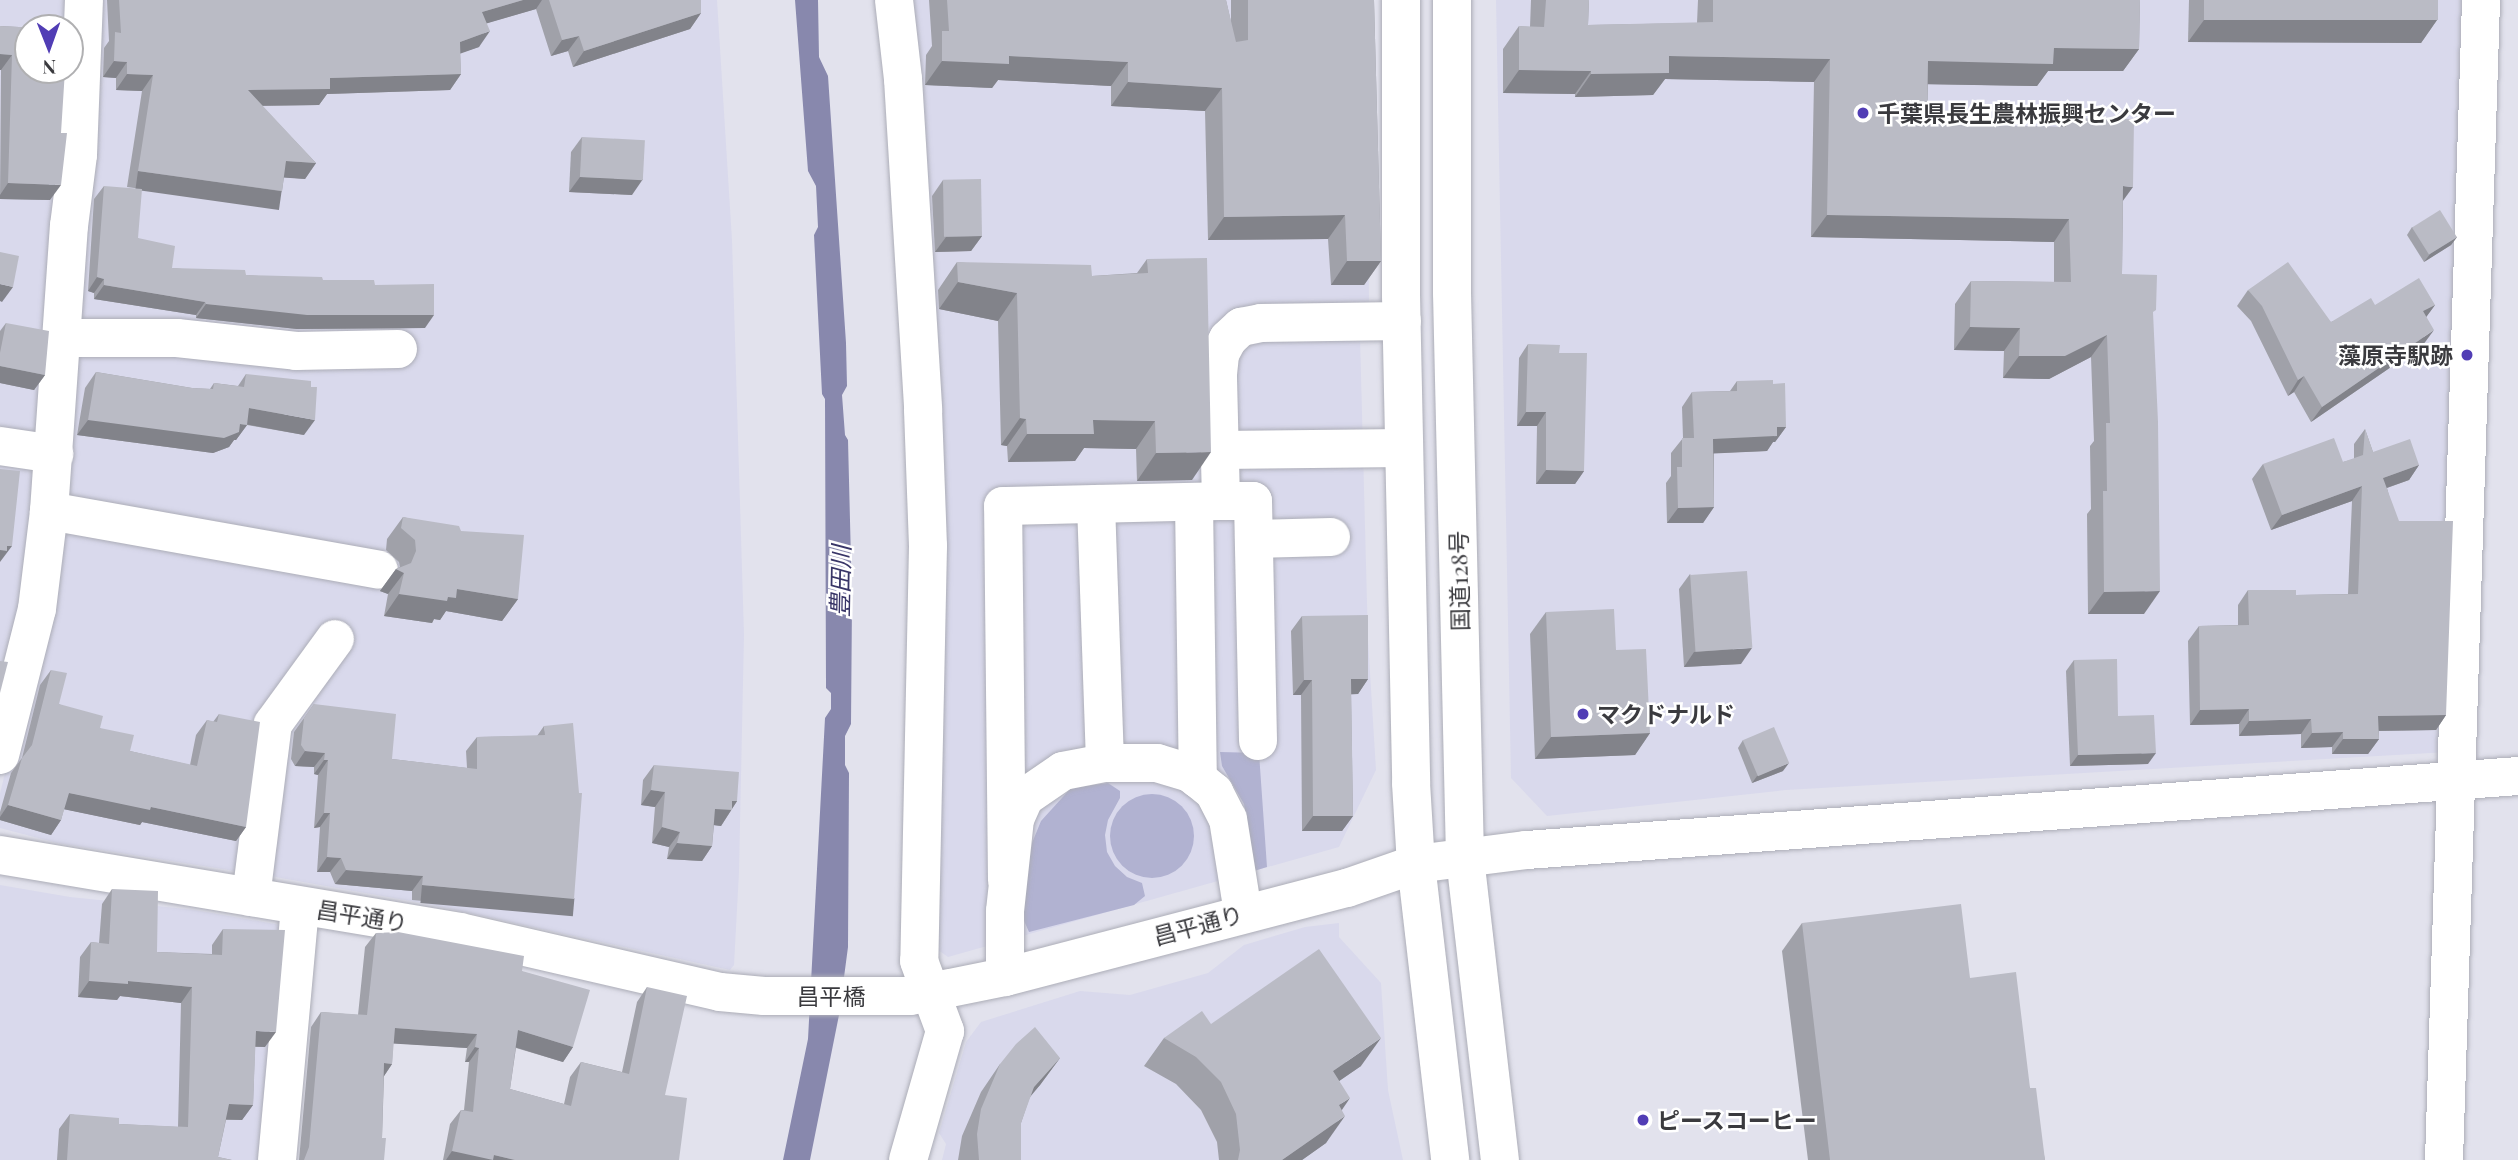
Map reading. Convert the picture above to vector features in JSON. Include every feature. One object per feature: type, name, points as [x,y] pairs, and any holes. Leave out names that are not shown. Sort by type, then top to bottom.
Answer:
[{"type":"main road","points":[[0,755],[37,610],[49,511],[69,226],[78,155],[84,0]]},
{"type":"main road","points":[[894,0],[903,79],[923,410],[928,546],[919,961],[915,995],[945,1031],[908,1160]]},
{"type":"main road","points":[[1401,0],[1402,321],[1411,783],[1416,864],[1450,1160]]},
{"type":"main road","name":"国道128号","points":[[1452,0],[1452,293],[1465,858],[1500,1160]]},
{"type":"main road","points":[[2444,1160],[2481,0]]},
{"type":"main road","points":[[1198,779],[1207,501],[1220,450],[1220,355],[1228,339],[1241,327],[1261,323],[1402,321]]},
{"type":"main road","points":[[62,338],[177,338],[296,351],[398,348]]},
{"type":"main road","points":[[0,446],[54,454]]},
{"type":"main road","points":[[1220,450],[1404,448]]},
{"type":"main road","points":[[1005,977],[1007,880],[1003,506],[1253,501],[1258,741]]},
{"type":"main road","points":[[1096,504],[1105,763]]},
{"type":"main road","points":[[49,511],[379,570]]},
{"type":"main road","points":[[1254,539],[1331,537]]},
{"type":"main road","points":[[251,897],[273,724],[335,639]]},
{"type":"main road","points":[[1007,880],[1015,819],[1025,797],[1063,771],[1105,763],[1157,763],[1190,773],[1214,792],[1228,819],[1243,913]]},
{"type":"main road","name":"昌平通り","points":[[915,995],[1005,977],[1243,913],[1348,888],[1416,864],[1527,850],[2518,776]]},
{"type":"main road","name":"昌平通り","points":[[0,855],[460,932],[720,992],[764,996]]},
{"type":"main road","points":[[277,1160],[300,906]]},
{"type":"main road","name":"昌平橋","points":[[764,996],[915,995]]},
{"type":"shaded area","points":[[0,0],[75,0],[74,14],[14,14],[14,84],[72,84],[69,155],[57,248],[43,441],[0,435]]},
{"type":"shaded area","points":[[94,0],[717,0],[732,240],[744,635],[739,872],[734,965],[730,970],[427,904],[264,875],[268,710],[241,872],[57,843],[0,828],[0,793],[45,618],[61,505]]},
{"type":"shaded area","points":[[909,0],[1366,0],[1369,304],[1360,337],[1368,640],[1376,770],[1339,847],[948,957],[931,945]]},
{"type":"shaded area","points":[[1496,0],[2466,0],[2448,752],[1786,790],[1547,816],[1511,778]]},
{"type":"shaded area","points":[[0,456],[42,463],[0,721]]},
{"type":"shaded area","points":[[1220,752],[1259,753],[1267,867],[1254,871],[1244,804],[1222,766]]},
{"type":"shaded area","points":[[1108,783],[1120,791],[1120,798],[1108,820],[1105,835],[1107,852],[1115,866],[1127,877],[1142,883],[1145,896],[1134,905],[1029,932],[1021,914],[1032,843],[1041,821],[1071,788]]},
{"type":"shaded area","points":[[1152,794],[1168,797],[1182,806],[1191,820],[1194,836],[1191,852],[1182,866],[1168,875],[1152,878],[1136,875],[1122,866],[1113,852],[1110,836],[1113,820],[1122,806],[1136,797]]},
{"type":"shaded area","points":[[0,885],[70,897],[195,910],[292,927],[270,1160],[0,1160]]},
{"type":"shaded area","points":[[1339,923],[1339,937],[1381,983],[1388,1090],[1403,1160],[942,1160],[946,1144],[939,1133],[966,1042],[981,1022],[1080,991],[1130,995],[1208,973],[1244,945],[1305,927]]},
{"type":"water","name":"豊田川","points":[[795,0],[818,0],[819,57],[828,76],[846,343],[847,386],[842,395],[845,435],[848,440],[852,601],[851,724],[845,736],[845,765],[849,773],[848,947],[839,1015],[810,1160],[783,1160],[808,1039],[825,718],[831,709],[831,693],[826,688],[825,399],[822,394],[814,235],[818,227],[816,186],[808,171]]},
{"type":"building","points":[[119,0],[523,0],[482,12],[490,31],[460,42],[461,74],[330,78],[330,89],[248,90],[316,163],[286,161],[282,191],[138,171],[153,75],[127,74],[127,62],[114,61],[115,32],[121,33]]},
{"type":"building","points":[[549,0],[701,0],[701,13],[584,51],[579,36],[562,40]]},
{"type":"building","points":[[947,0],[1226,0],[1236,42],[1248,40],[1248,0],[1374,0],[1381,261],[1347,261],[1345,215],[1224,217],[1222,88],[1128,82],[1128,62],[1009,56],[1009,64],[942,61],[942,31],[949,31]]},
{"type":"building","points":[[1546,0],[1589,0],[1588,25],[1713,22],[1713,0],[2140,0],[2139,49],[2054,48],[2053,64],[1928,61],[1927,124],[2066,127],[2066,118],[2134,119],[2133,187],[2123,186],[2122,274],[2157,275],[2156,310],[2153,312],[2158,422],[2160,591],[2104,592],[2103,491],[2107,491],[2106,423],[2110,423],[2107,335],[2065,356],[2019,356],[2020,328],[1970,327],[1971,281],[2071,282],[2069,219],[1827,215],[1830,59],[1669,56],[1669,73],[1591,74],[1591,71],[1519,70],[1519,26],[1544,27]]},
{"type":"building","points":[[2204,0],[2438,0],[2438,20],[2204,20]]},
{"type":"building","points":[[0,26],[14,27],[14,84],[64,84],[61,133],[67,133],[61,185],[8,183],[12,55],[0,54]]},
{"type":"building","points":[[582,137],[645,140],[643,180],[580,177]]},
{"type":"building","points":[[981,179],[982,236],[944,237],[943,180]]},
{"type":"building","points":[[104,186],[142,189],[138,238],[175,246],[172,268],[245,270],[246,275],[322,277],[323,280],[374,280],[375,285],[434,284],[434,315],[307,315],[206,304],[104,285],[104,279],[97,277]]},
{"type":"building","points":[[2440,210],[2457,237],[2429,255],[2412,227]]},
{"type":"building","points":[[0,252],[19,256],[13,287],[0,284]]},
{"type":"building","points":[[1207,258],[1211,452],[1156,453],[1155,421],[1093,420],[1094,434],[1027,434],[1026,419],[1020,418],[1017,293],[958,282],[957,262],[1091,265],[1092,276],[1148,273],[1147,259]]},
{"type":"building","points":[[2288,262],[2331,322],[2371,298],[2375,305],[2419,278],[2435,305],[2423,311],[2434,330],[2322,407],[2304,376],[2298,380],[2262,306],[2248,290]]},
{"type":"building","points":[[6,323],[49,331],[45,375],[0,366]]},
{"type":"building","points":[[1528,344],[1560,345],[1559,353],[1587,353],[1584,471],[1546,470],[1546,412],[1526,412]]},
{"type":"building","points":[[96,372],[213,389],[214,383],[244,387],[246,374],[311,381],[311,387],[317,387],[315,420],[249,408],[247,425],[240,424],[239,432],[224,438],[88,420]]},
{"type":"building","points":[[1773,380],[1773,384],[1785,383],[1786,427],[1777,427],[1777,436],[1713,439],[1714,507],[1678,508],[1677,467],[1682,467],[1682,438],[1694,438],[1692,392],[1737,391],[1737,381]]},
{"type":"building","points":[[2365,429],[2373,452],[2410,439],[2419,465],[2383,478],[2399,521],[2453,521],[2446,715],[2378,716],[2379,739],[2343,739],[2343,732],[2312,733],[2311,719],[2249,721],[2249,709],[2200,710],[2199,626],[2249,625],[2248,590],[2296,590],[2296,595],[2358,594],[2362,486],[2282,515],[2263,464],[2334,438],[2343,462],[2363,455]]},
{"type":"building","points":[[0,469],[20,471],[12,546],[7,546],[7,551],[0,550]]},
{"type":"building","points":[[403,517],[459,526],[461,531],[524,535],[518,599],[457,589],[456,598],[448,597],[447,601],[399,594],[404,573],[396,569],[411,563],[416,551],[415,540],[401,528]]},
{"type":"building","points":[[1747,571],[1752,648],[1696,652],[1690,575]]},
{"type":"building","name":"マクドナルド","points":[[1614,609],[1616,650],[1646,649],[1650,733],[1551,737],[1546,612]]},
{"type":"building","points":[[1368,615],[1368,679],[1351,679],[1353,816],[1313,816],[1312,680],[1304,680],[1302,616]]},
{"type":"building","points":[[2117,659],[2118,716],[2154,715],[2156,753],[2078,755],[2074,660]]},
{"type":"building","points":[[0,661],[8,662],[0,693]]},
{"type":"building","points":[[51,670],[67,673],[59,704],[103,716],[100,728],[134,735],[130,751],[197,766],[207,720],[217,722],[219,714],[260,722],[246,827],[69,793],[61,820],[8,805],[22,758],[32,745]]},
{"type":"building","points":[[314,704],[396,714],[392,759],[477,769],[477,737],[545,735],[544,726],[573,723],[579,793],[582,793],[574,899],[422,885],[423,876],[346,870],[341,858],[327,857],[330,813],[324,813],[328,760],[324,760],[325,753],[305,751],[301,745],[304,718]]},
{"type":"building","points":[[1774,727],[1789,763],[1758,776],[1743,740]]},
{"type":"building","points":[[654,765],[739,772],[737,801],[732,801],[732,810],[715,809],[712,846],[677,843],[680,832],[662,827],[665,792],[651,790]]},
{"type":"building","points":[[112,889],[158,891],[157,952],[222,955],[223,929],[285,930],[276,1032],[256,1031],[253,1105],[229,1104],[218,1157],[232,1160],[67,1160],[70,1114],[119,1118],[119,1124],[188,1127],[192,987],[128,981],[128,984],[89,981],[91,942],[109,944]]},
{"type":"building","points":[[1961,904],[1970,978],[2016,972],[2030,1088],[2036,1088],[2045,1160],[1830,1160],[1802,923]]},
{"type":"building","points":[[398,932],[524,956],[522,971],[590,990],[573,1047],[518,1030],[510,1089],[571,1106],[581,1062],[629,1074],[647,987],[687,996],[665,1095],[687,1098],[679,1160],[515,1160],[494,1155],[493,1160],[452,1151],[461,1110],[473,1112],[479,1048],[475,1047],[477,1034],[395,1028],[392,1064],[384,1063],[384,1160],[304,1160],[309,1147],[321,1012],[367,1015],[376,933]]},
{"type":"building","points":[[1319,949],[1381,1038],[1333,1071],[1350,1098],[1339,1105],[1345,1116],[1282,1160],[1238,1160],[1240,1150],[1236,1114],[1221,1082],[1196,1057],[1164,1038],[1202,1011],[1211,1024]]},
{"type":"building","points":[[1035,1027],[1060,1058],[1034,1087],[1021,1123],[1021,1160],[979,1160],[977,1134],[981,1109],[1000,1064],[1016,1044]]},
{"type":"place","name":"千葉県長生農林振興センター","points":[[1863,113]]},
{"type":"place","name":"藻原寺駅跡","points":[[2467,355]]},
{"type":"place","name":"マクドナルド","points":[[1583,714]]},
{"type":"place","name":"ピースコーヒー","points":[[1643,1120]]}]
